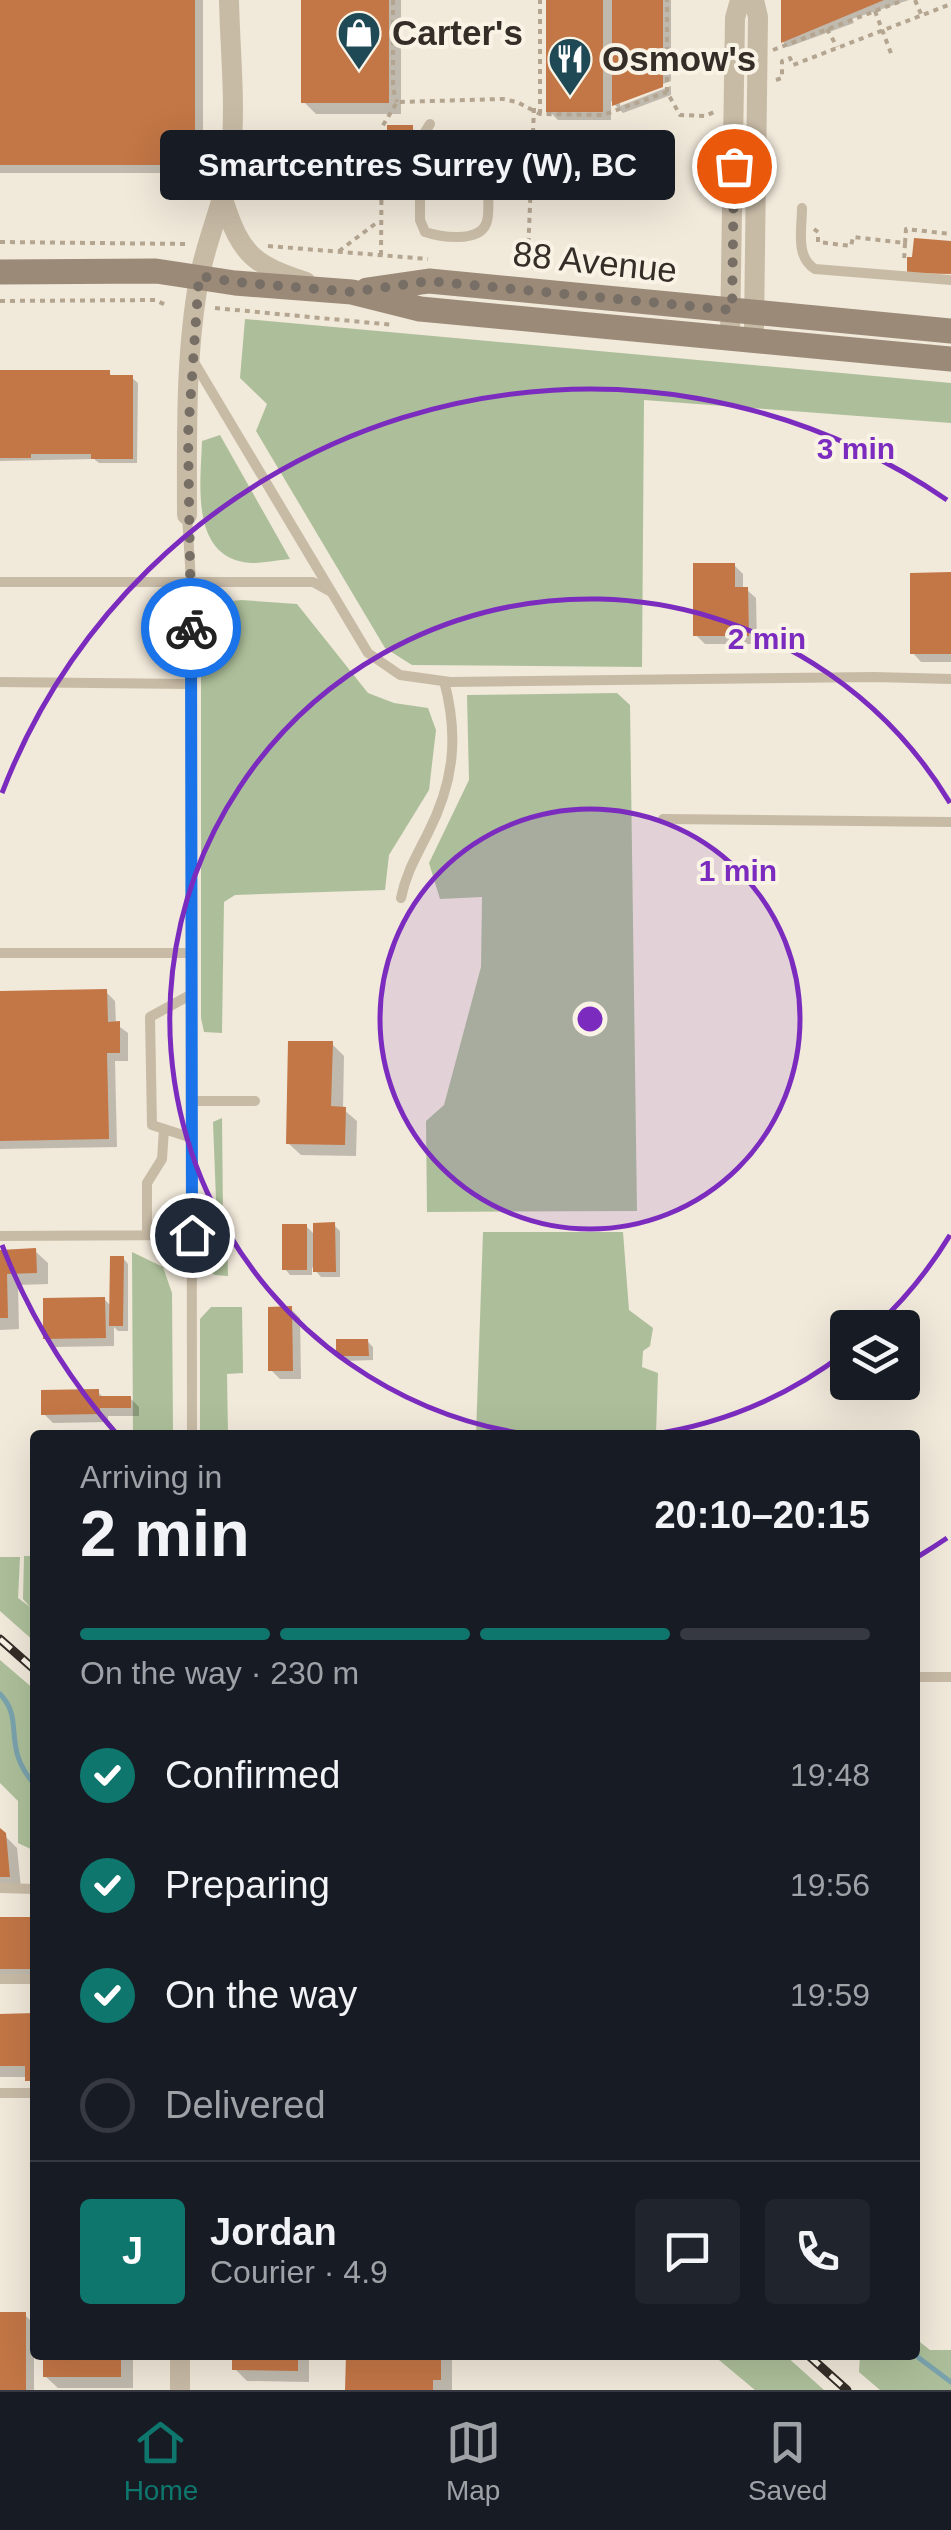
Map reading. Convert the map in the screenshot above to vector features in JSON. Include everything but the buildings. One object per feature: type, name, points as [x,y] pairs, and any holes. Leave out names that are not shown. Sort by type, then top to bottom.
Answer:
[{"type":"main road","name":"88 Avenue","points":[[0,272],[156,271],[340,290],[420,309],[951,359]]},
{"type":"main road","name":"88 Avenue","points":[[340,290],[429,281],[951,331]]},
{"type":"street","points":[[187,516],[191,358],[199,276],[224,202],[232,152],[229,0]]},
{"type":"street","points":[[740,0],[735,18],[734,110],[743,312]]},
{"type":"street","points":[[742,339],[758,18],[754,0]]},
{"type":"street","points":[[224,202],[241,242],[264,268],[340,290]]},
{"type":"street","points":[[180,2360],[180,2390]]},
{"type":"lane","points":[[430,124],[420,140],[420,220],[425,232],[437,236],[470,236],[482,231],[488,221],[488,162],[484,151],[454,147]]},
{"type":"lane","points":[[802,208],[802,254],[815,270],[951,280]]},
{"type":"lane","points":[[191,358],[368,653],[400,675],[444,681],[874,676],[951,679]]},
{"type":"lane","points":[[187,516],[191,581],[192,1430]]},
{"type":"lane","points":[[0,582],[313,582],[334,594]]},
{"type":"lane","points":[[401,898],[406,874],[446,796],[454,760],[452,710],[444,681]]},
{"type":"lane","points":[[0,682],[191,684]]},
{"type":"lane","points":[[663,819],[951,822]]},
{"type":"lane","points":[[0,953],[191,953]]},
{"type":"lane","points":[[192,994],[150,1017],[152,1125],[192,1138]]},
{"type":"lane","points":[[192,1101],[255,1101]]},
{"type":"lane","points":[[146,1235],[147,1183],[162,1158],[164,1129]]},
{"type":"lane","points":[[0,1236],[192,1235]]},
{"type":"lane","points":[[920,1677],[951,1677]]},
{"type":"lane","points":[[0,1888],[30,1889]]},
{"type":"lane","points":[[0,1979],[30,1979]]},
{"type":"lane","points":[[0,2093],[30,2092]]},
{"type":"path","points":[[381,255],[382,127],[396,102],[393,0]]},
{"type":"path","points":[[540,0],[540,114]]},
{"type":"path","points":[[668,0],[667,92],[680,115],[704,116],[734,110]]},
{"type":"path","points":[[904,0],[783,46],[793,65],[951,4]]},
{"type":"path","points":[[915,0],[922,16]]},
{"type":"path","points":[[928,0],[932,11]]},
{"type":"path","points":[[875,11],[892,56]]},
{"type":"path","points":[[827,30],[837,48]]},
{"type":"path","points":[[771,82],[782,78],[782,61],[790,58]]},
{"type":"path","points":[[396,102],[502,99],[534,108],[540,114],[602,115],[667,92]]},
{"type":"path","points":[[534,108],[528,254],[534,269]]},
{"type":"path","points":[[382,186],[414,186]]},
{"type":"path","points":[[339,251],[382,218]]},
{"type":"path","points":[[802,224],[818,232],[818,242],[852,246],[852,237],[906,242]]},
{"type":"path","points":[[903,278],[906,229],[951,234]]},
{"type":"path","points":[[0,242],[185,244]]},
{"type":"path","points":[[262,245],[430,259]]},
{"type":"path","points":[[0,301],[155,300],[168,306]]},
{"type":"path","points":[[285,307],[285,315]]},
{"type":"green space","points":[[245,319],[951,383],[951,423],[644,400],[642,667],[412,665],[385,648],[256,431],[267,404],[240,378]]},
{"type":"green space","points":[[220,435],[290,559],[243,562],[226,556],[206,530],[201,494],[202,441]]},
{"type":"green space","points":[[241,600],[297,604],[368,693],[394,703],[428,708],[436,730],[429,790],[389,855],[385,890],[235,895],[224,902],[222,1033],[204,1032],[201,624],[213,603]]},
{"type":"green space","points":[[617,693],[630,705],[637,1211],[427,1212],[426,1121],[444,1105],[481,967],[482,897],[440,899],[429,863],[469,780],[467,695]]},
{"type":"green space","points":[[222,1118],[228,1276],[206,1269],[202,1255],[201,1202],[216,1200],[213,1122]]},
{"type":"green space","points":[[483,1232],[623,1232],[629,1310],[653,1328],[650,1346],[643,1351],[642,1367],[658,1373],[656,1430],[476,1430]]},
{"type":"green space","points":[[132,1252],[163,1267],[172,1293],[173,1430],[133,1430]]},
{"type":"green space","points":[[211,1307],[242,1307],[243,1373],[227,1374],[228,1430],[200,1430],[200,1319]]},
{"type":"green space","points":[[24,1556],[30,1556],[30,1607],[23,1599]]},
{"type":"green space","points":[[0,1557],[20,1557],[18,1598],[30,1607],[30,1638],[0,1611]]},
{"type":"green space","points":[[0,1660],[30,1686],[30,1849],[18,1843],[18,1801],[0,1783]]},
{"type":"green space","points":[[920,2342],[930,2350],[951,2350],[951,2390],[880,2390],[859,2372],[860,2360],[920,2360]]},
{"type":"green space","points":[[719,2360],[791,2360],[824,2390],[755,2390]]},
{"type":"waterway","points":[[0,1694],[12,1714],[18,1758],[30,1778]]},
{"type":"waterway","points":[[920,2359],[951,2382]]},
{"type":"railway","points":[[0,1639],[30,1666]]},
{"type":"railway","points":[[814,2360],[847,2390]]},
{"type":"way so far","points":[[191,628],[188,435],[199,276],[352,292],[429,281],[732,310],[734,166]]},
{"type":"place","name":"Carter's","points":[[359,71]]},
{"type":"place","name":"Osmow's","points":[[570,97]]},
{"type":"place","name":"Smartcentres Surrey (W), BC","points":[[734,166]]},
{"type":"route","points":[[191,628],[192,1235]]}]
